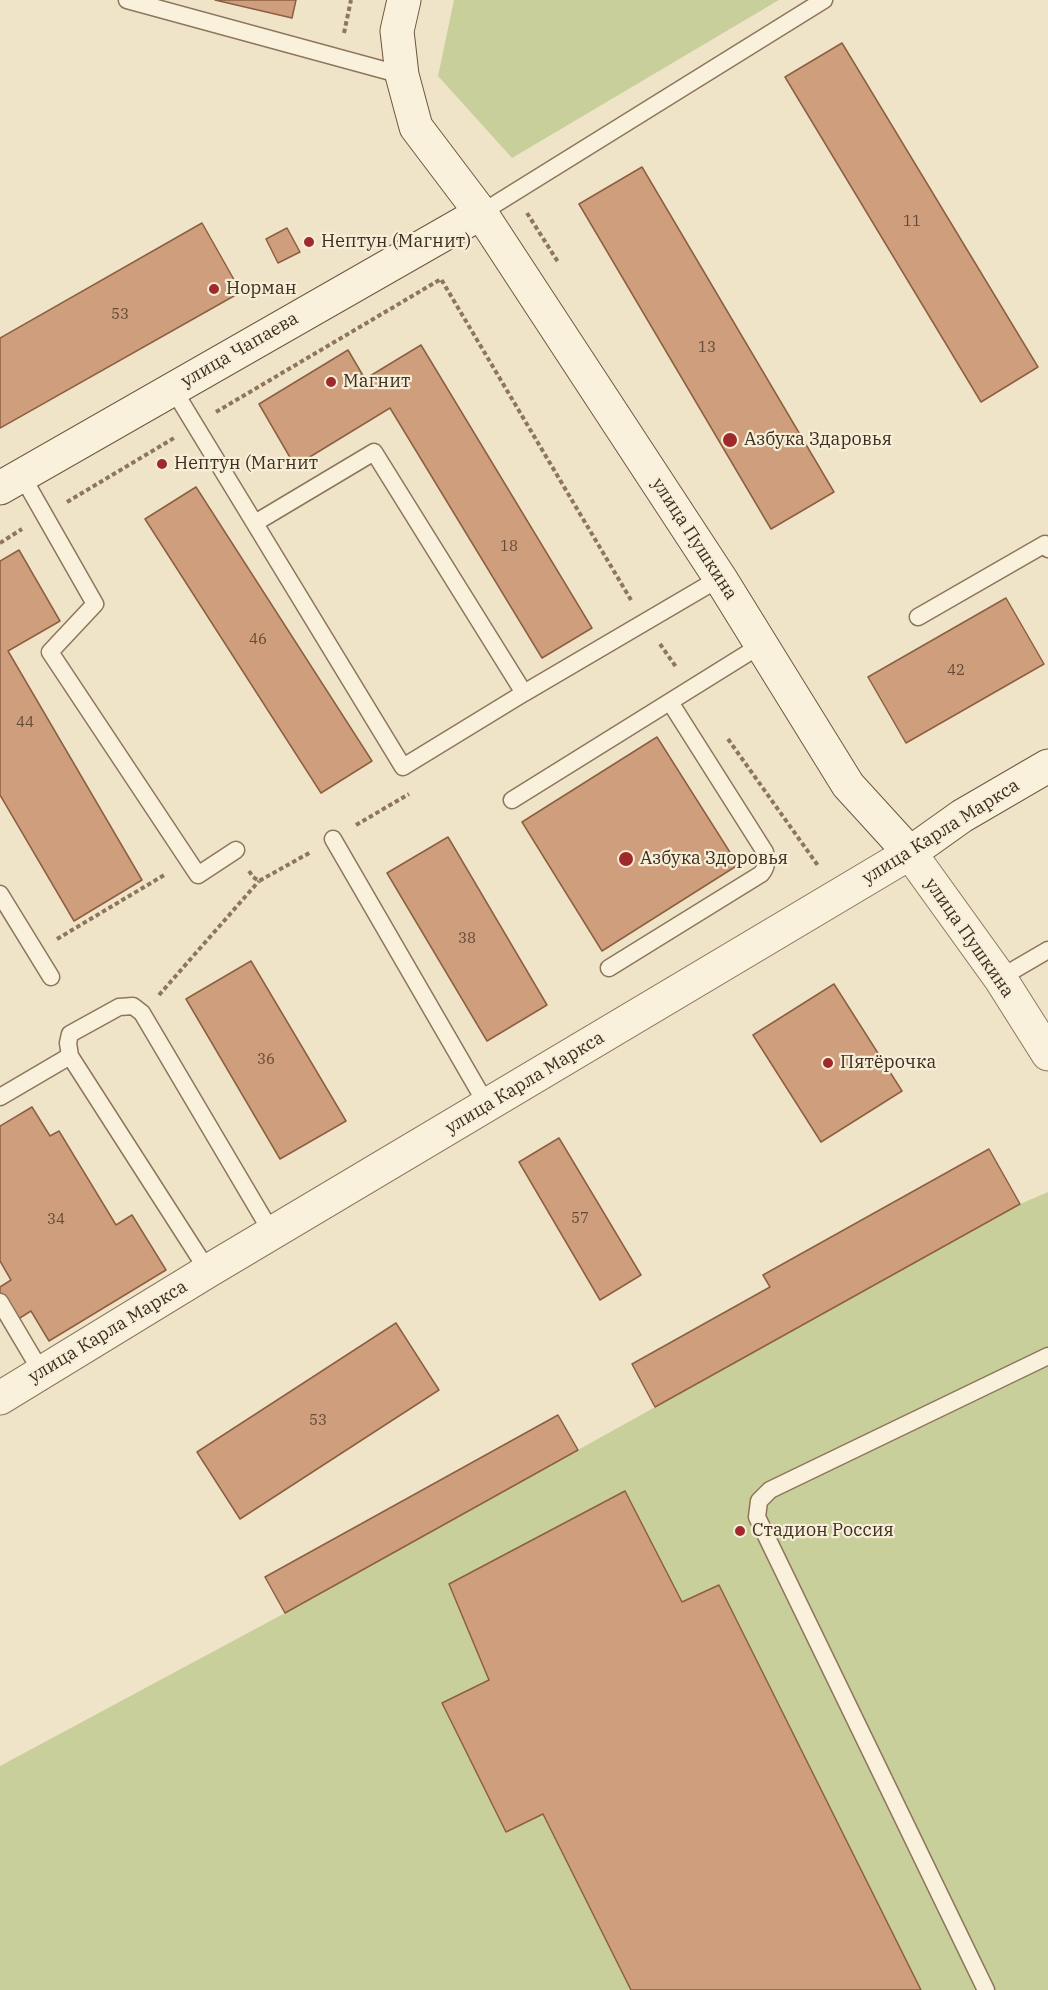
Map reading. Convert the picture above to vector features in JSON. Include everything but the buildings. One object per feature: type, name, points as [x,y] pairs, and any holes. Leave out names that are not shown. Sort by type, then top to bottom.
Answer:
[{"type":"street","name":"улица Пушкина","points":[[404,0],[397,31],[402,75],[416,128],[481,213],[720,578],[848,785],[910,853],[1000,978],[1048,1054]]},
{"type":"street","name":"улица Чапаева","points":[[11,481],[481,213]]},
{"type":"street","name":"улица Карла Маркса","points":[[0,1398],[208,1271],[910,853],[962,816],[1048,766]]},
{"type":"lane","points":[[127,0],[402,75]]},
{"type":"lane","points":[[481,213],[824,0]]},
{"type":"lane","points":[[173,389],[403,767],[720,578]]},
{"type":"lane","points":[[255,523],[374,452],[524,693]]},
{"type":"lane","points":[[11,481],[95,604],[50,652],[198,874],[236,850]]},
{"type":"lane","points":[[918,617],[1047,545]]},
{"type":"lane","points":[[512,800],[761,645]]},
{"type":"lane","points":[[609,968],[761,874],[765,869],[767,860],[765,852],[670,702]]},
{"type":"lane","points":[[333,839],[486,1106]]},
{"type":"lane","points":[[0,894],[51,976]]},
{"type":"lane","points":[[1000,978],[1048,950]]},
{"type":"lane","points":[[208,1271],[70,1056],[68,1043],[70,1034],[119,1007],[133,1006],[142,1013],[272,1233]]},
{"type":"lane","points":[[0,1097],[70,1056]]},
{"type":"lane","points":[[0,1302],[42,1372]]},
{"type":"lane","points":[[986,1990],[757,1517],[759,1502],[770,1490],[1048,1356]]},
{"type":"path","points":[[338,57],[351,0]]},
{"type":"path","points":[[441,279],[645,623],[692,688]]},
{"type":"path","points":[[725,735],[839,895]]},
{"type":"path","points":[[36,952],[189,860]]},
{"type":"path","points":[[142,1013],[260,881]]},
{"type":"green space","points":[[454,0],[779,0],[512,158],[438,76]]},
{"type":"green space","name":"Стадион Россия","points":[[1048,1192],[1048,1990],[0,1990],[0,1766],[285,1613],[1020,1204]]},
{"type":"place","name":"Нептун (Магнит)","points":[[309,242]]},
{"type":"place","name":"Норман","points":[[214,289]]},
{"type":"place","name":"Магнит","points":[[331,382]]},
{"type":"place","name":"Азбука Здаровья","points":[[730,440]]},
{"type":"place","name":"Нептун (Магнит","points":[[162,464]]},
{"type":"place","name":"Азбука Здоровья","points":[[626,859]]},
{"type":"place","name":"Пятёрочка","points":[[828,1063]]},
{"type":"place","name":"Стадион Россия","points":[[740,1531]]}]
